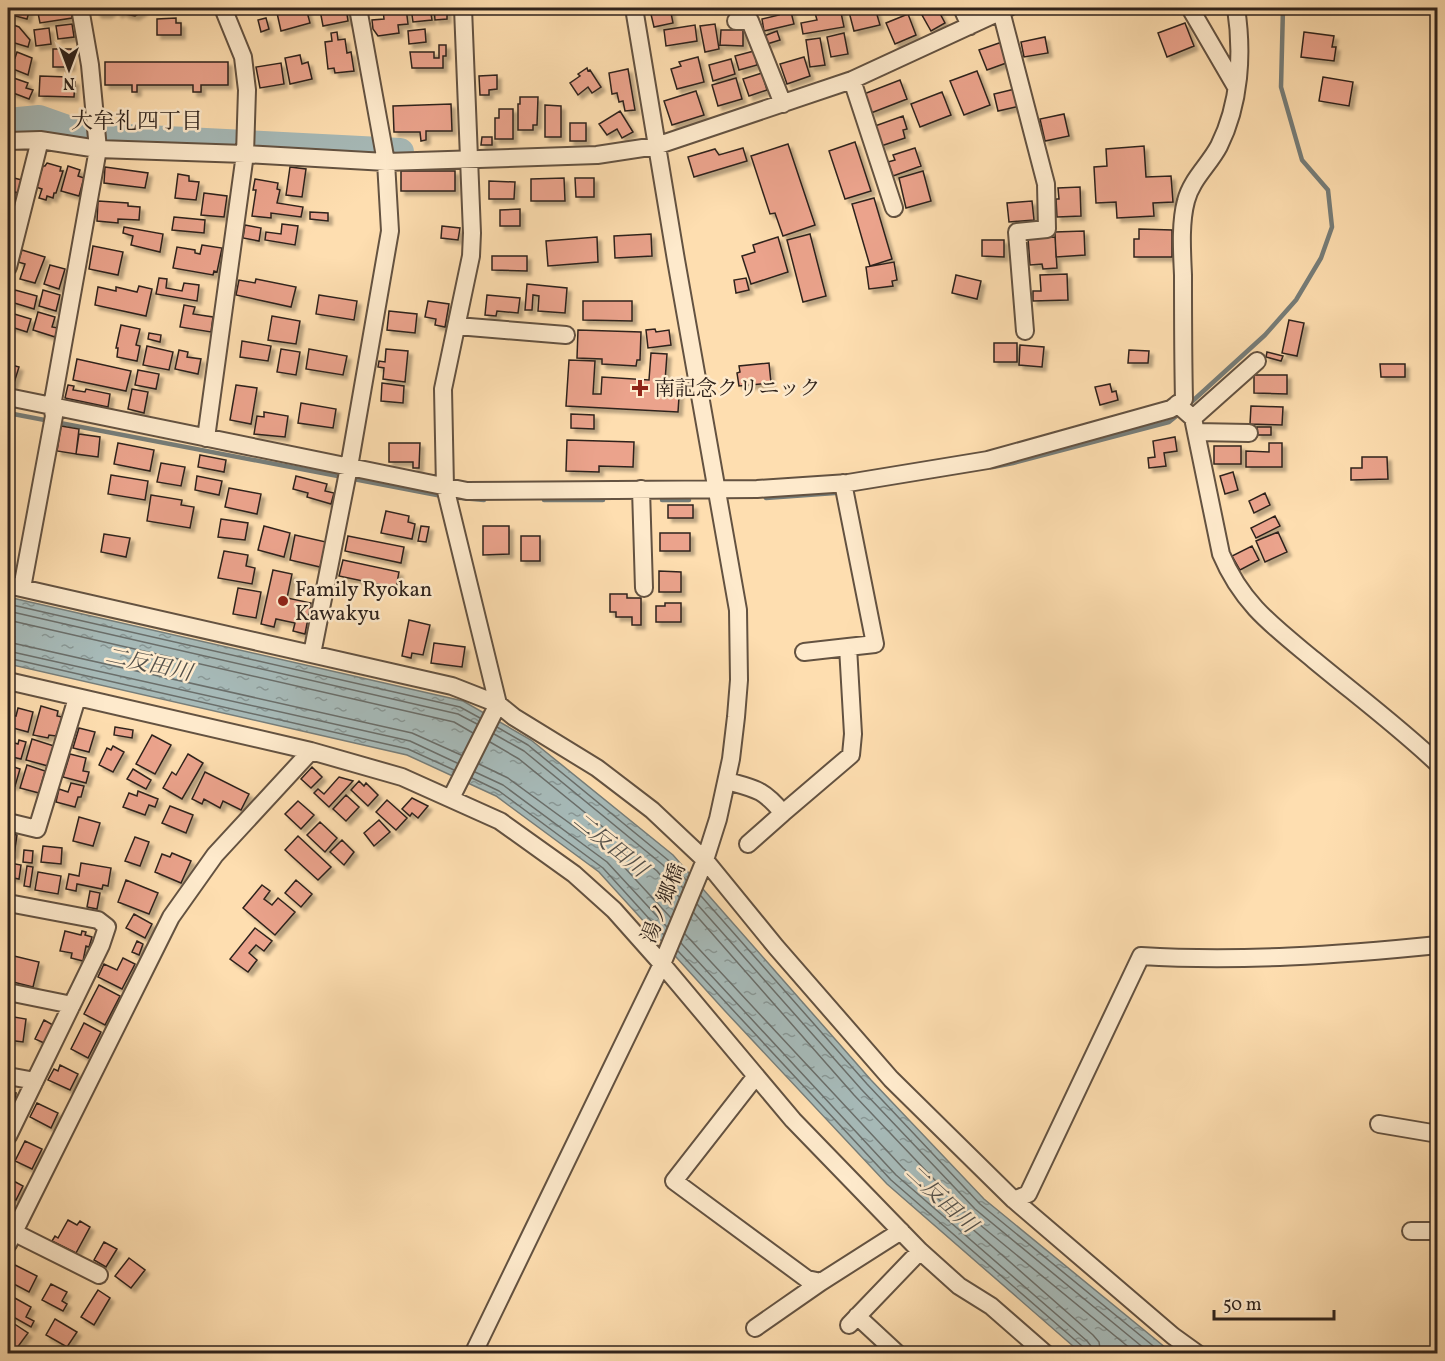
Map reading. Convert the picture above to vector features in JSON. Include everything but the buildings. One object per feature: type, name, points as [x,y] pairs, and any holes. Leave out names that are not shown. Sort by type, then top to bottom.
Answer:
[{"type":"street","points":[[80,8],[90,65],[98,140],[53,416],[15,587],[452,686],[498,704],[514,717],[597,768],[652,810],[705,860],[776,947],[891,1079],[1014,1200],[1173,1335],[1198,1353]]},
{"type":"street","points":[[206,438],[245,147],[247,90],[243,57],[223,8]]},
{"type":"street","points":[[312,654],[390,231],[385,155],[358,8]]},
{"type":"street","points":[[451,798],[498,704],[447,495],[443,389],[471,256],[470,159],[463,8]]},
{"type":"street","name":"湯ノ郷橋","points":[[473,1353],[662,964],[705,860],[718,819],[727,781],[735,728],[739,680],[738,610],[656,147],[634,8]]},
{"type":"street","points":[[962,8],[970,26]]},
{"type":"street","points":[[1190,8],[1236,87]]},
{"type":"street","points":[[8,397],[53,416],[206,438],[347,474],[447,495],[467,491],[757,489],[843,483],[988,460],[1171,409],[1184,399],[1182,236],[1185,202],[1194,183],[1218,149],[1229,123],[1239,72],[1240,33],[1236,8]]},
{"type":"street","points":[[8,141],[98,140],[470,159],[597,155],[656,147],[852,80],[1005,9],[1046,184],[1047,229],[1017,232],[1025,331]]},
{"type":"street","points":[[736,21],[750,21],[783,104]]},
{"type":"street","points":[[852,80],[894,208]]},
{"type":"street","points":[[8,267],[40,140]]},
{"type":"street","points":[[457,326],[566,335]]},
{"type":"street","points":[[1195,425],[1257,360]]},
{"type":"street","points":[[1177,404],[1195,425],[1221,554],[1244,596],[1271,624],[1437,764]]},
{"type":"street","points":[[1195,425],[1249,433]]},
{"type":"street","points":[[804,652],[875,644],[843,483]]},
{"type":"street","points":[[641,489],[644,588]]},
{"type":"street","points":[[748,844],[851,755],[853,734],[848,647]]},
{"type":"street","points":[[8,686],[77,698],[311,751],[402,777],[500,821],[574,874],[614,910],[793,1120],[920,1251],[959,1286],[991,1306],[1046,1353]]},
{"type":"street","points":[[8,822],[37,829],[77,698]]},
{"type":"street","points":[[99,1275],[10,1238],[171,917],[215,855],[311,751]]},
{"type":"street","points":[[727,781],[757,789],[769,795],[783,813]]},
{"type":"street","points":[[8,903],[98,920],[107,927],[101,945],[8,1136]]},
{"type":"street","points":[[1014,1200],[1028,1194],[1141,956],[1200,960],[1340,955],[1437,945]]},
{"type":"street","points":[[8,992],[72,1005]]},
{"type":"street","points":[[756,1076],[675,1180],[807,1279],[821,1282]]},
{"type":"street","points":[[8,1077],[35,1081]]},
{"type":"street","points":[[1379,1124],[1437,1134]]},
{"type":"street","points":[[755,1328],[901,1231]]},
{"type":"street","points":[[1411,1231],[1437,1231]]},
{"type":"street","points":[[898,1353],[853,1320],[920,1251]]},
{"type":"water","name":"二反田川","points":[[8,597],[463,701],[531,740],[673,855],[871,1080],[984,1199],[1172,1353],[1081,1353],[887,1184],[599,872],[496,796],[407,755],[8,664]]},
{"type":"waterway","points":[[1186,407],[1265,335],[1296,300],[1321,258],[1332,227],[1328,190],[1302,160],[1281,87],[1283,8]]},
{"type":"waterway","points":[[8,122],[39,119],[87,136],[400,152]]},
{"type":"waterway","points":[[8,413],[442,496]]},
{"type":"waterway","points":[[993,467],[1169,422],[1180,413]]},
{"type":"waterway","points":[[766,498],[835,493]]},
{"type":"waterway","points":[[450,497],[484,500]]},
{"type":"waterway","points":[[544,500],[603,500]]},
{"type":"waterway","points":[[662,500],[689,500]]},
{"type":"place","name":"南記念クリニック","points":[[640,388]]},
{"type":"place","name":"Family Ryokan Kawakyu","points":[[283,601]]},
{"type":"district","name":"大牟礼四丁目","points":[[137,120]]}]
